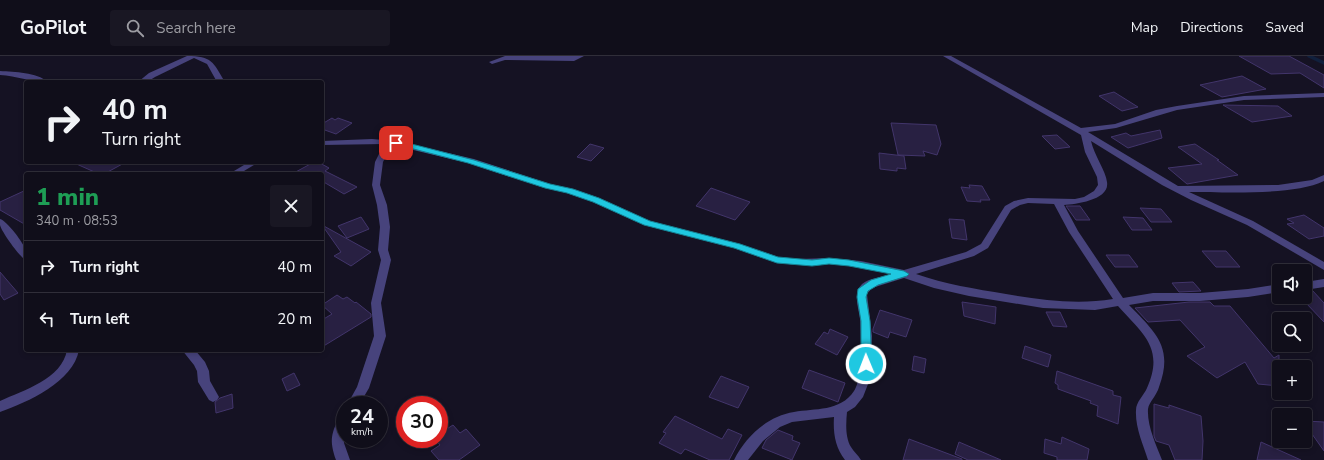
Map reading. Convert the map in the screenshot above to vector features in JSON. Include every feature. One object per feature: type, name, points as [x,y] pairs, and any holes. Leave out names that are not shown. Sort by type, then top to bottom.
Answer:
[{"type":"street","points":[[145,80],[152,75],[194,56],[210,63],[220,80]]},
{"type":"street","points":[[492,62],[505,58],[574,59],[581,56]]},
{"type":"street","points":[[946,56],[1177,189],[1250,223],[1324,267]]},
{"type":"street","points":[[0,74],[27,76],[40,80]]},
{"type":"street","points":[[1082,133],[1116,126],[1159,112],[1177,108],[1244,98],[1324,95]]},
{"type":"street","points":[[741,460],[748,448],[759,437],[780,421],[790,418],[841,411],[860,393],[866,364],[866,321],[862,297],[863,289],[874,282],[970,254],[984,246],[1012,204],[1032,201],[1058,203],[1092,198],[1103,187],[1102,179],[1082,133]]},
{"type":"street","points":[[324,143],[389,142],[471,161],[596,200],[647,223],[737,246],[777,260],[812,263],[829,261],[849,263],[904,274],[934,284],[969,292],[1043,304],[1095,306],[1153,297],[1200,297],[1272,289]]},
{"type":"street","points":[[358,396],[363,388],[380,336],[376,303],[386,260],[383,250],[385,227],[382,205],[376,185],[379,162],[389,142]]},
{"type":"street","points":[[237,172],[251,164]]},
{"type":"street","points":[[1177,189],[1251,190],[1311,183],[1324,178]]},
{"type":"street","points":[[1058,203],[1074,232],[1121,303],[1152,336],[1158,352],[1159,367],[1153,388],[1142,408],[1144,425],[1156,460]]},
{"type":"street","points":[[0,222],[9,230],[18,248],[24,255]]},
{"type":"street","points":[[1312,285],[1324,283]]},
{"type":"street","points":[[0,407],[51,381],[70,363],[73,352]]},
{"type":"street","points":[[190,352],[199,362],[203,371],[204,382],[213,397]]},
{"type":"street","points":[[841,411],[841,440],[848,456],[854,460]]},
{"type":"street","points":[[338,448],[343,460]]},
{"type":"building","points":[[1239,56],[1289,56],[1324,75],[1324,88],[1300,73],[1271,74]]},
{"type":"building","points":[[1242,76],[1266,89],[1222,97],[1200,85]]},
{"type":"building","points":[[1114,92],[1138,107],[1122,111],[1099,96]]},
{"type":"building","points":[[1223,105],[1278,106],[1292,116],[1252,122]]},
{"type":"building","points":[[332,118],[335,120],[338,118],[352,123],[336,134],[324,130],[324,123]]},
{"type":"building","points":[[891,123],[936,125],[941,144],[937,155],[923,151],[925,156],[898,155]]},
{"type":"building","points":[[1160,130],[1162,138],[1128,148],[1111,137],[1126,133],[1131,136]]},
{"type":"building","points":[[1057,135],[1070,147],[1055,149],[1042,136]]},
{"type":"building","points":[[590,144],[604,148],[591,161],[577,157]]},
{"type":"building","points":[[1195,144],[1238,175],[1187,184],[1168,168],[1202,164],[1178,147]]},
{"type":"building","points":[[879,153],[904,156],[906,169],[897,168],[897,171],[880,169]]},
{"type":"building","points":[[76,164],[122,164],[108,172],[94,172]]},
{"type":"building","points":[[310,164],[322,164],[329,168],[325,171],[357,187],[344,194],[324,182],[324,172],[296,172]]},
{"type":"building","points":[[969,185],[982,186],[990,200],[980,200],[981,202],[967,201],[961,187],[970,188]]},
{"type":"building","points":[[711,188],[750,202],[735,220],[696,206]]},
{"type":"building","points":[[24,191],[24,224],[0,210],[0,202]]},
{"type":"building","points":[[1066,206],[1080,206],[1090,220],[1076,220]]},
{"type":"building","points":[[1140,208],[1161,209],[1172,222],[1151,222]]},
{"type":"building","points":[[1304,215],[1324,228],[1324,236],[1309,239],[1287,224],[1294,223],[1287,219]]},
{"type":"building","points":[[361,217],[369,229],[347,238],[338,226]]},
{"type":"building","points":[[1123,217],[1143,218],[1152,230],[1132,230]]},
{"type":"building","points":[[949,219],[964,220],[967,240],[952,238]]},
{"type":"building","points":[[324,226],[371,252],[351,266],[334,256],[341,252]]},
{"type":"building","points":[[1202,251],[1226,251],[1240,267],[1216,267]]},
{"type":"building","points":[[1106,255],[1129,255],[1138,267],[1115,267]]},
{"type":"building","points":[[0,272],[18,293],[4,300],[0,294]]},
{"type":"building","points":[[1193,282],[1201,291],[1179,292],[1172,283]]},
{"type":"building","points":[[1312,290],[1324,303],[1324,322],[1307,304],[1312,304]]},
{"type":"building","points":[[337,295],[343,299],[347,297],[371,314],[371,317],[324,346],[324,319],[332,314],[324,307],[324,304]]},
{"type":"building","points":[[962,302],[996,307],[995,324],[964,316]]},
{"type":"building","points":[[1189,302],[1210,302],[1214,306],[1230,306],[1274,358],[1279,355],[1279,360],[1272,360],[1272,385],[1258,384],[1245,362],[1217,378],[1187,356],[1205,347],[1180,320],[1148,322],[1135,308]]},
{"type":"building","points":[[880,310],[912,320],[906,337],[890,332],[888,338],[873,332]]},
{"type":"building","points":[[1046,312],[1060,312],[1067,327],[1053,326]]},
{"type":"building","points":[[830,329],[848,337],[837,355],[815,344],[824,332],[828,334]]},
{"type":"building","points":[[1025,346],[1051,355],[1048,367],[1022,358]]},
{"type":"building","points":[[914,356],[926,359],[924,373],[912,370]]},
{"type":"building","points":[[809,370],[845,383],[838,402],[802,388]]},
{"type":"building","points":[[1057,371],[1113,391],[1113,395],[1121,397],[1118,424],[1097,416],[1098,406],[1090,403],[1091,401],[1058,389],[1058,385],[1055,383]]},
{"type":"building","points":[[294,373],[300,385],[287,391],[282,379]]},
{"type":"building","points":[[721,376],[749,387],[738,408],[709,397]]},
{"type":"building","points":[[232,394],[233,408],[216,413],[215,402],[220,398]]},
{"type":"building","points":[[1154,404],[1169,408],[1169,405],[1201,416],[1203,441],[1202,460],[1175,460],[1169,445],[1156,441],[1154,436]]},
{"type":"building","points":[[675,416],[722,439],[728,429],[742,435],[729,460],[710,460],[685,449],[681,454],[659,443],[666,433],[663,432]]},
{"type":"building","points":[[1312,421],[1324,422],[1324,451],[1312,434]]},
{"type":"building","points":[[453,425],[460,433],[466,429],[480,445],[459,460],[439,460],[431,451],[436,448],[448,448],[448,428]]},
{"type":"building","points":[[778,430],[793,436],[792,440],[800,443],[792,460],[762,448],[766,440]]},
{"type":"building","points":[[1062,437],[1089,449],[1087,460],[1057,460],[1057,457],[1044,453],[1045,439],[1061,444]]},
{"type":"building","points":[[909,439],[962,459],[962,460],[903,460]]},
{"type":"building","points":[[959,442],[1001,460],[968,460],[955,454]]},
{"type":"building","points":[[1261,442],[1301,460],[1257,460]]},
{"type":"waterway","points":[[1309,56],[1324,63]]},
{"type":"route","points":[[396,143],[453,156],[548,186],[570,191],[596,200],[647,223],[737,246],[777,260],[812,263],[829,261],[861,264],[904,274],[874,282],[863,289],[862,297],[866,321],[866,364]]}]
